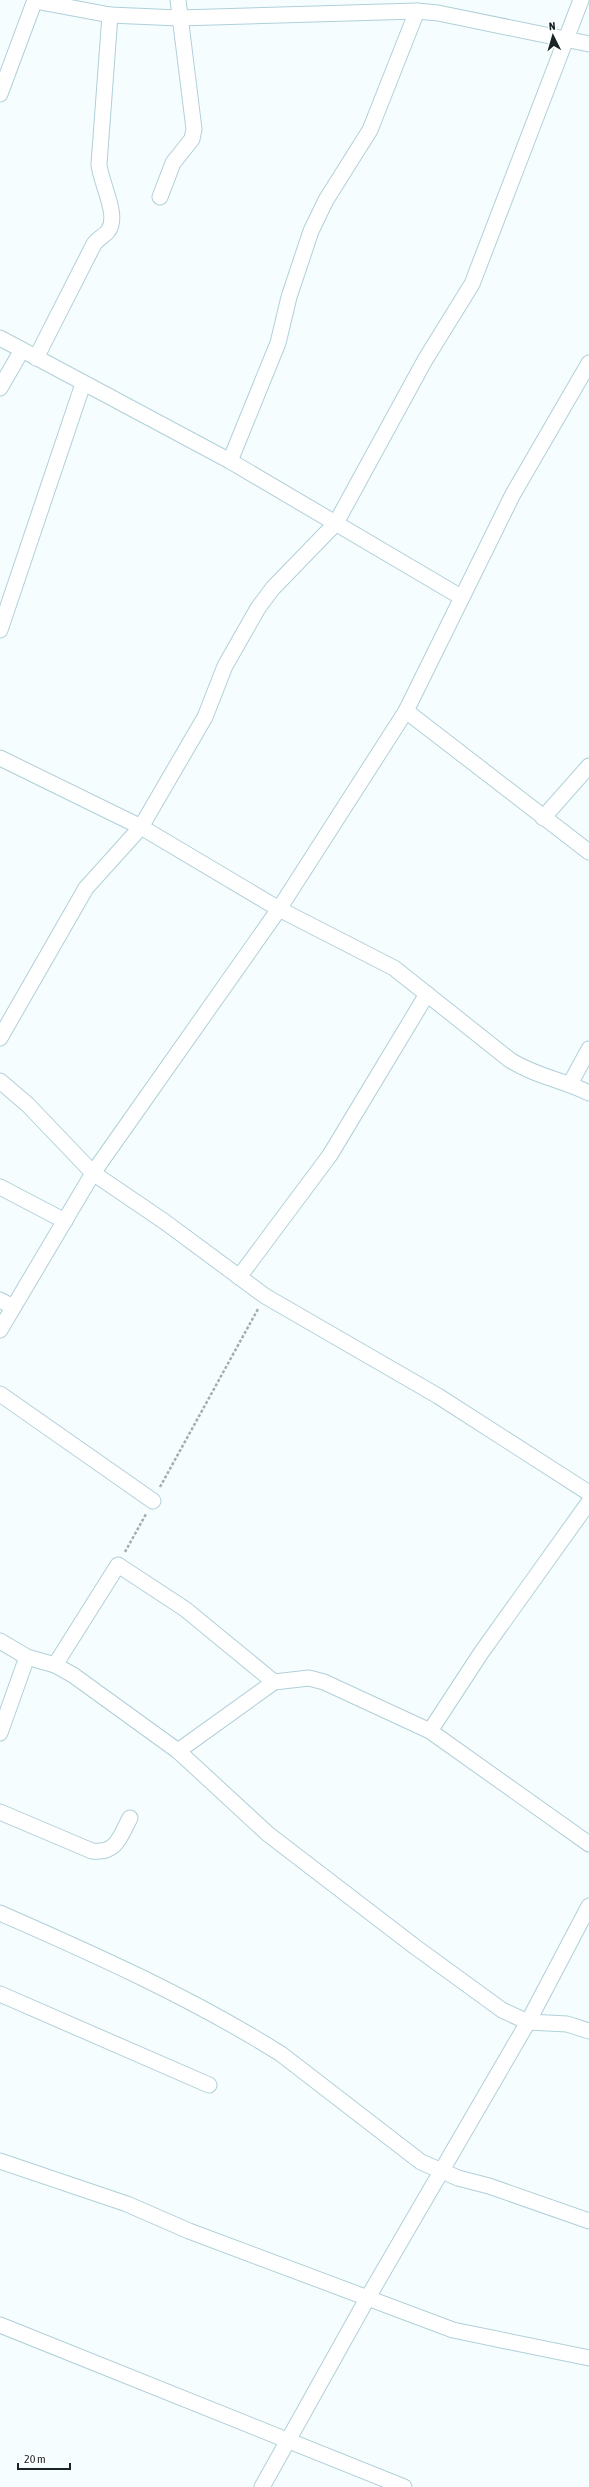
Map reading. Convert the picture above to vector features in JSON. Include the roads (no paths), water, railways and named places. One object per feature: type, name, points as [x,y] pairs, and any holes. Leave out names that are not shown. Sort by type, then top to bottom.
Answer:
[{"type":"street","points":[[160,197],[173,163],[192,139],[194,129],[194,116],[179,18],[178,0]]},
{"type":"street","points":[[0,1038],[86,888],[141,827],[205,717],[225,666],[258,608],[273,588],[336,523],[425,360],[472,284],[581,0]]},
{"type":"street","points":[[1,88],[35,1],[110,16],[179,18],[417,11],[438,13],[589,44]]},
{"type":"street","points":[[230,461],[278,343],[289,297],[311,231],[326,200],[370,130],[417,11]]},
{"type":"street","points":[[36,358],[94,244],[108,231],[112,222],[113,213],[103,188],[99,164],[110,16]]},
{"type":"street","points":[[0,338],[83,384],[230,461],[461,597]]},
{"type":"street","points":[[0,388],[22,350]]},
{"type":"street","points":[[0,1330],[93,1173],[279,909],[406,711],[513,494],[589,363]]},
{"type":"street","points":[[0,630],[83,384]]},
{"type":"street","points":[[406,711],[589,852]]},
{"type":"street","points":[[0,758],[141,827],[279,909],[394,968],[527,1070],[570,1084],[589,1093]]},
{"type":"street","points":[[543,818],[589,766]]},
{"type":"street","points":[[239,1277],[330,1155],[427,994]]},
{"type":"street","points":[[570,1084],[589,1049]]},
{"type":"street","points":[[0,1081],[28,1105],[93,1173],[165,1222],[265,1296],[438,1396],[589,1493]]},
{"type":"street","points":[[0,1187],[65,1221]]},
{"type":"street","points":[[0,1300],[14,1307]]},
{"type":"street","points":[[0,1394],[153,1500]]},
{"type":"street","points":[[430,1731],[481,1653],[589,1502]]},
{"type":"street","points":[[55,1665],[118,1565],[185,1609],[274,1682]]},
{"type":"street","points":[[0,1641],[27,1657],[55,1665],[73,1675],[178,1751],[235,1806],[293,1853],[502,2010],[528,2022],[567,2024],[589,2031]]},
{"type":"street","points":[[0,1733],[27,1657]]},
{"type":"street","points":[[178,1751],[274,1682],[309,1678],[324,1682],[430,1731],[589,1844]]},
{"type":"street","points":[[0,1812],[92,1851],[101,1852],[108,1851],[115,1846],[130,1818]]},
{"type":"street","points":[[262,2487],[286,2441],[367,2299],[528,2022],[589,1906]]},
{"type":"street","points":[[0,1913],[89,1952],[215,2015],[253,2037],[281,2054],[421,2162],[442,2172],[489,2186],[589,2221]]},
{"type":"street","points":[[0,1994],[209,2085]]},
{"type":"street","points":[[0,2161],[120,2202],[367,2299],[453,2330],[589,2358]]},
{"type":"street","points":[[0,2325],[286,2441],[404,2487]]}]
